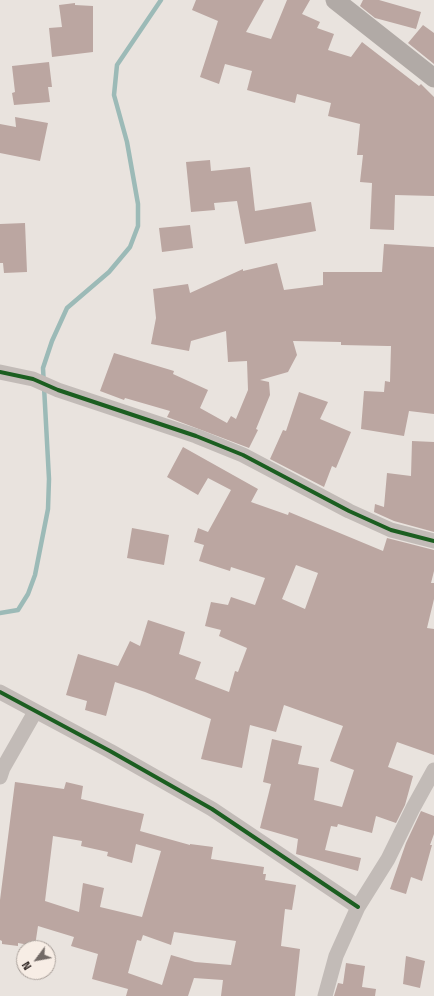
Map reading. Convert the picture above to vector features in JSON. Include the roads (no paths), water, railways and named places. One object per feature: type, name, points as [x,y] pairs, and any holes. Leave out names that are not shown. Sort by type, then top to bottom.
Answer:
[{"type":"main road","points":[[335,0],[434,78]]},
{"type":"street","points":[[0,372],[33,379],[58,390],[196,436],[242,454],[349,511],[391,530],[434,541]]},
{"type":"street","points":[[0,692],[110,751],[212,809],[358,907]]},
{"type":"street","points":[[0,777],[3,768],[35,712]]},
{"type":"street","points":[[325,996],[336,956],[358,907],[388,860],[413,808],[434,770]]},
{"type":"waterway","points":[[0,613],[18,610],[28,594],[35,575],[48,509],[49,479],[43,368],[52,341],[67,308],[109,272],[130,247],[138,226],[138,204],[127,142],[114,95],[117,65],[161,0]]}]
